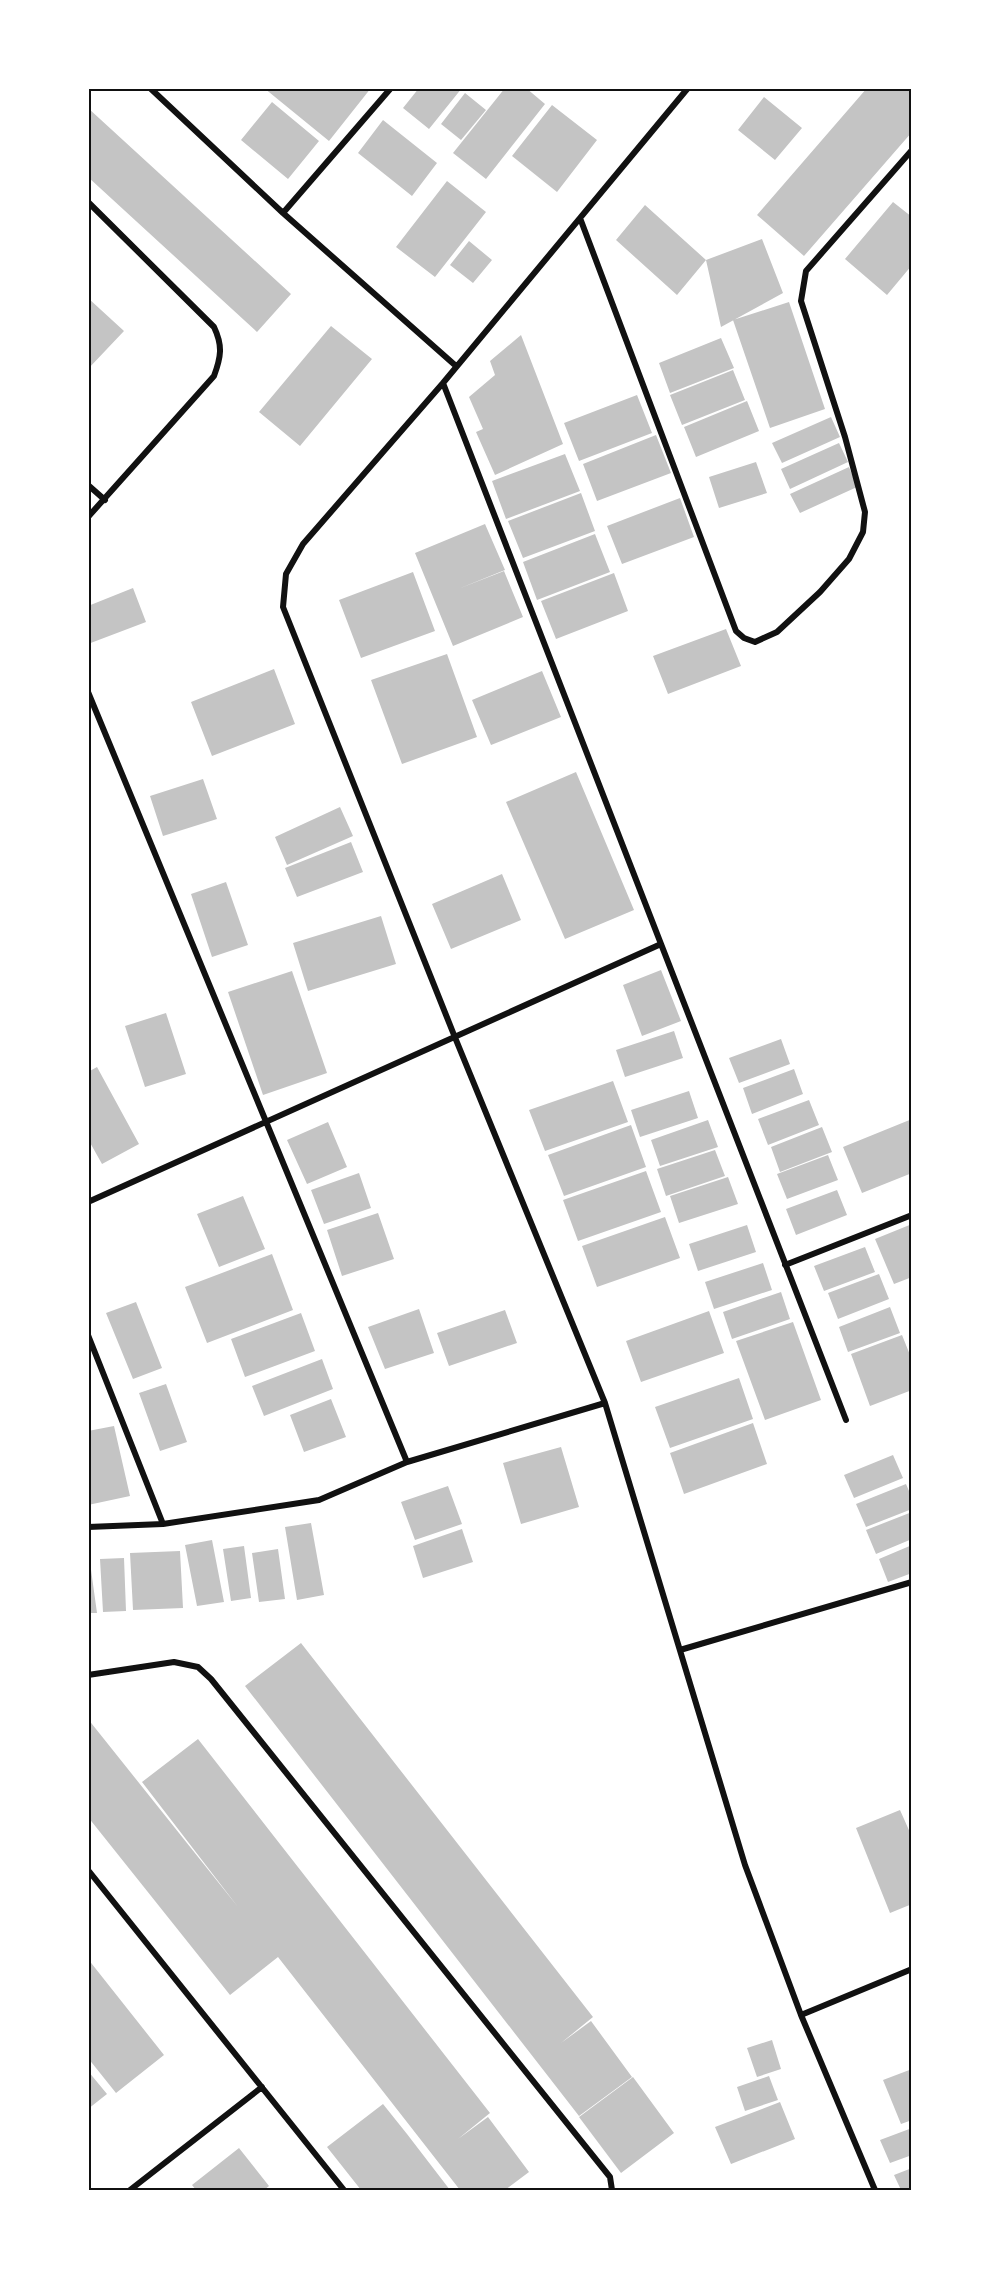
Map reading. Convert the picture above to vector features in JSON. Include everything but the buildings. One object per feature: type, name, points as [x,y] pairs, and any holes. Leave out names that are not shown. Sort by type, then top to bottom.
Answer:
[{"type":"street","points":[[150,88],[283,213],[456,366]]},
{"type":"street","points":[[283,213],[391,88]]},
{"type":"street","points":[[688,88],[443,383],[303,544],[286,574],[284,607],[454,1035],[605,1403],[745,1865],[801,2014],[874,2190]]},
{"type":"street","points":[[580,218],[736,631],[744,638],[755,642],[777,632],[820,592],[849,559],[863,532],[865,512],[845,437],[801,301],[806,271],[912,150]]},
{"type":"street","points":[[88,202],[214,327],[220,341],[221,357],[214,376],[105,501],[88,517]]},
{"type":"street","points":[[443,383],[846,1420]]},
{"type":"street","points":[[88,485],[105,501]]},
{"type":"street","points":[[88,692],[407,1462]]},
{"type":"street","points":[[88,1202],[454,1035],[661,944]]},
{"type":"street","points":[[786,1265],[912,1215]]},
{"type":"street","points":[[88,1335],[163,1524]]},
{"type":"street","points":[[88,1527],[163,1524],[319,1500],[407,1462],[605,1403]]},
{"type":"street","points":[[680,1650],[912,1582]]},
{"type":"street","points":[[88,1675],[174,1662],[198,1666],[211,1679],[610,2176],[612,2190]]},
{"type":"street","points":[[88,1870],[344,2190]]},
{"type":"street","points":[[801,2014],[912,1969]]},
{"type":"street","points":[[130,2190],[262,2087]]}]
